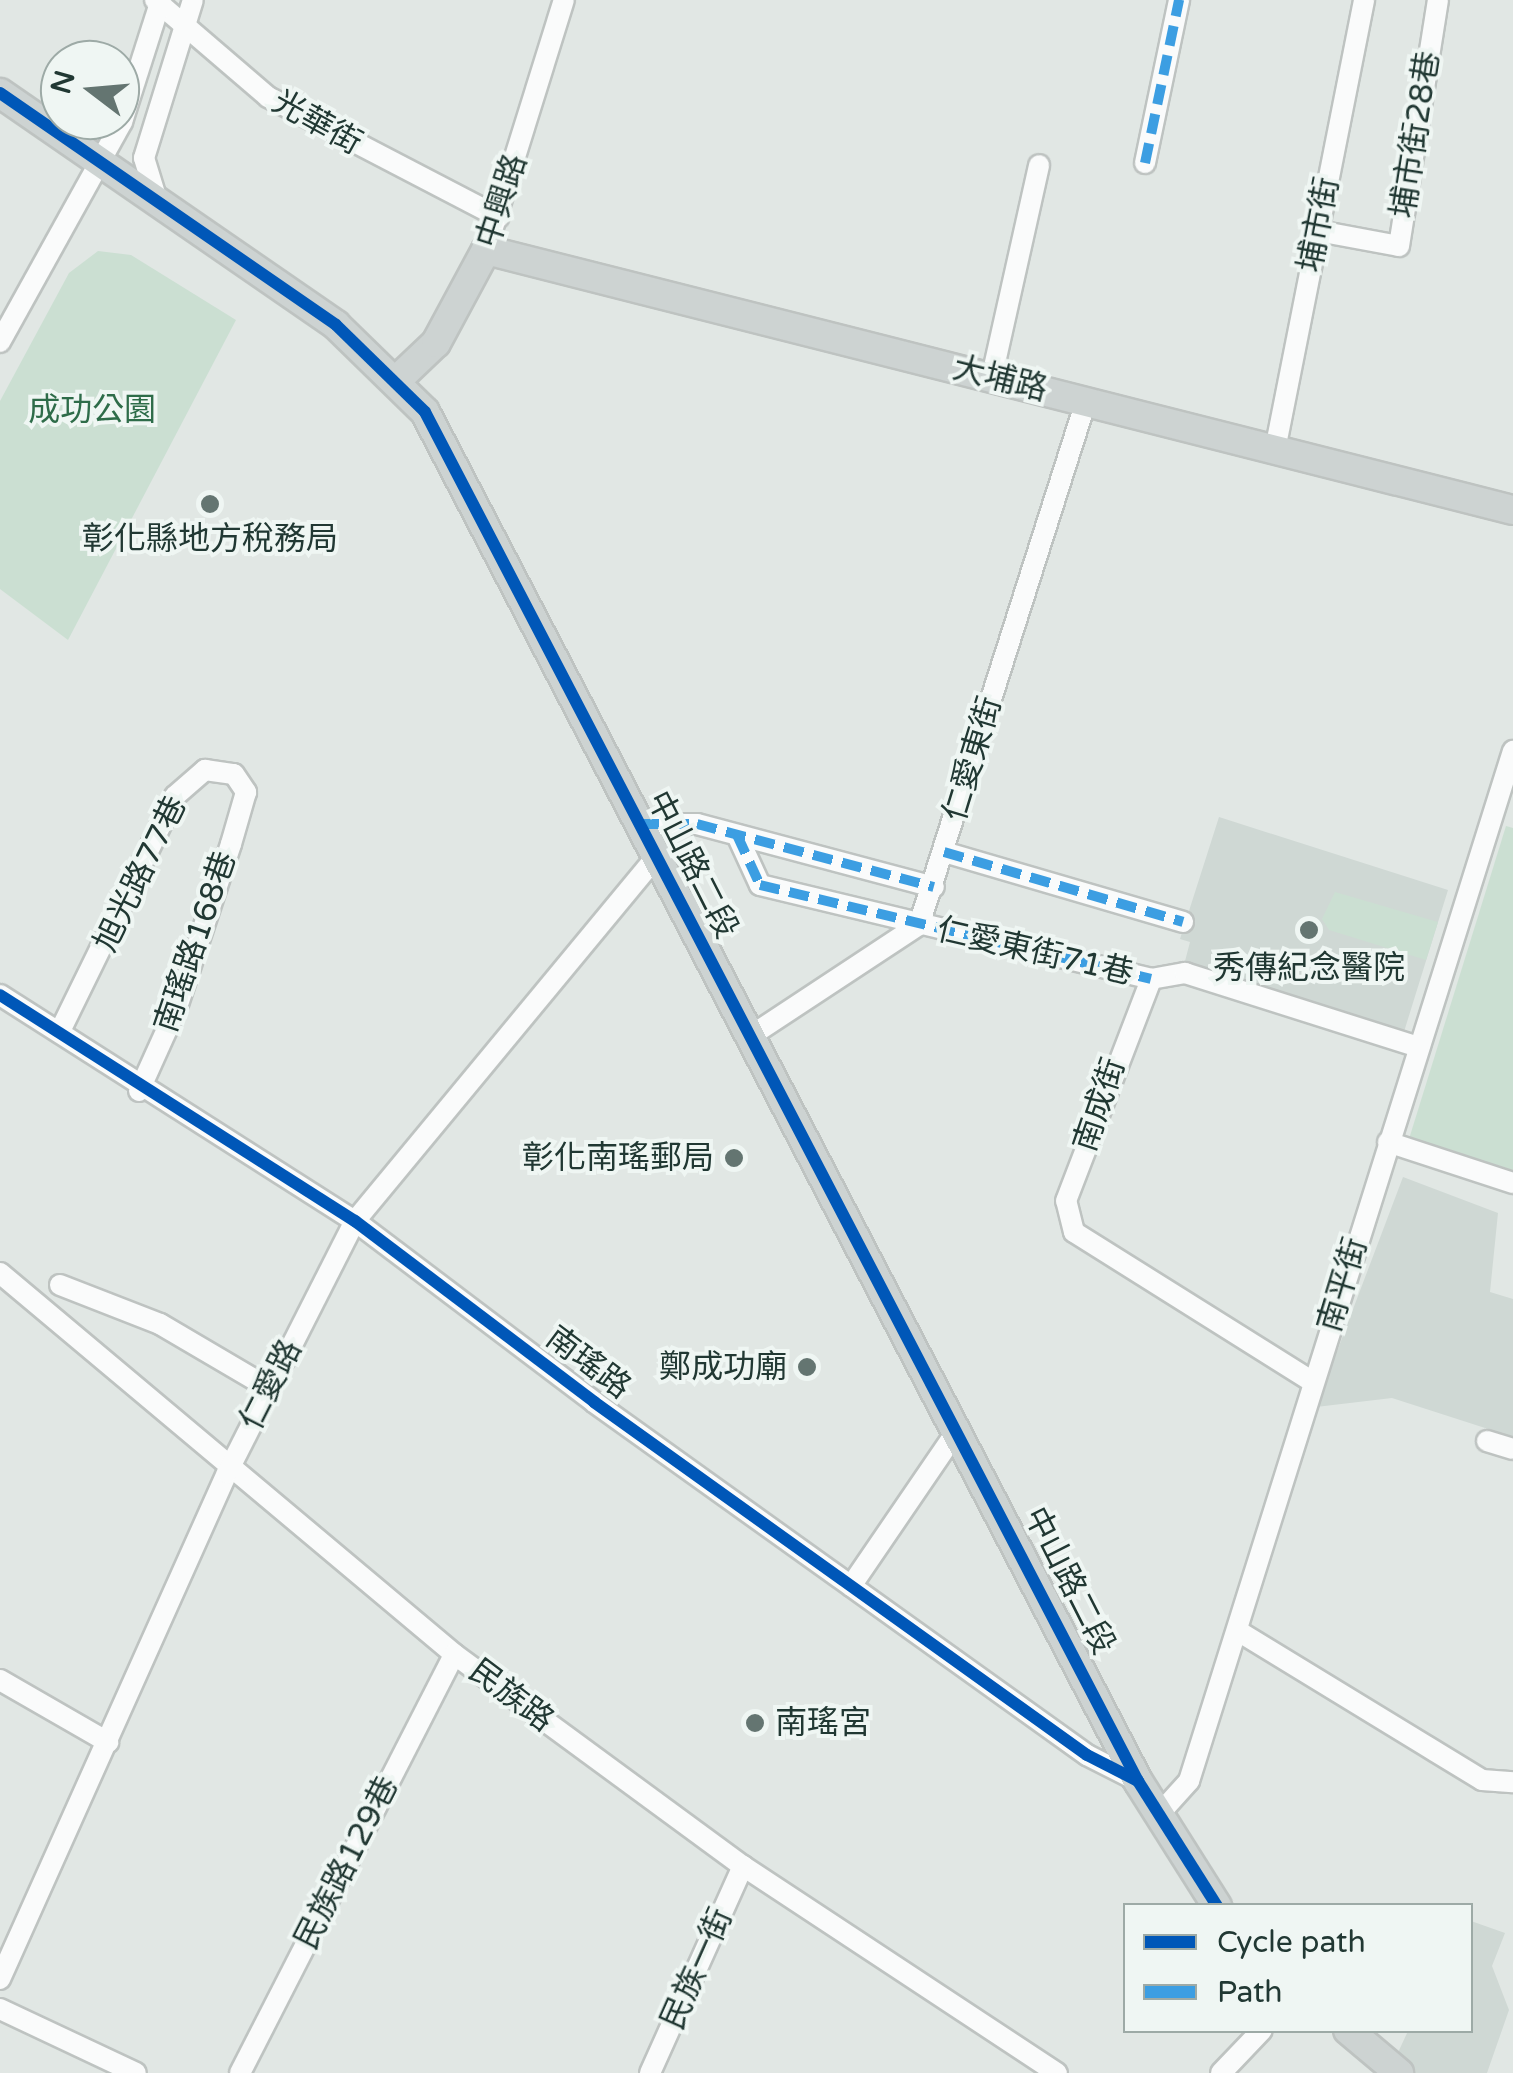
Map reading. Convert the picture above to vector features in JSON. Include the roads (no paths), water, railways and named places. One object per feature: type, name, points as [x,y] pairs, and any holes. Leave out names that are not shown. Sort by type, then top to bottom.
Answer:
[{"type":"main road","name":"中山路二段","points":[[0,93],[156,197],[398,379],[426,412],[654,860],[752,1035],[1138,1781],[1215,1903]]},
{"type":"main road","name":"大埔路","points":[[486,250],[1513,510]]},
{"type":"main road","name":"中興路","points":[[398,379],[436,343],[486,250]]},
{"type":"main road","points":[[1352,2033],[1400,2073]]},
{"type":"street","points":[[156,197],[144,158],[193,0]]},
{"type":"street","name":"中興路","points":[[486,250],[564,0]]},
{"type":"street","points":[[1144,163],[1179,0]]},
{"type":"street","name":"埔市街","points":[[1276,450],[1364,0]]},
{"type":"street","name":"埔市街28巷","points":[[1318,231],[1399,246],[1438,0]]},
{"type":"street","points":[[0,342],[97,159],[122,122],[158,1]]},
{"type":"street","name":"光華街","points":[[158,1],[184,29],[283,106],[499,217]]},
{"type":"street","points":[[992,376],[1039,165]]},
{"type":"street","name":"仁愛東街","points":[[919,925],[1086,401]]},
{"type":"street","name":"南平街","points":[[1161,1812],[1189,1780],[1418,1047],[1505,798],[1513,751]]},
{"type":"street","name":"旭光路77巷","points":[[60,1032],[175,796],[222,768],[246,792]]},
{"type":"street","name":"南瑤路168巷","points":[[138,1091],[178,1007],[246,792]]},
{"type":"street","points":[[639,824],[737,835],[934,887]]},
{"type":"street","name":"仁愛東街71巷","points":[[737,835],[760,885],[1150,979]]},
{"type":"street","points":[[944,852],[1183,922]]},
{"type":"street","name":"仁愛路","points":[[0,1979],[227,1473],[355,1221],[654,860]]},
{"type":"street","points":[[752,1035],[919,925]]},
{"type":"street","points":[[1150,979],[1185,973],[1418,1047]]},
{"type":"street","name":"南成街","points":[[1150,979],[1066,1201],[1074,1232],[1313,1382]]},
{"type":"street","name":"南瑤路","points":[[0,995],[60,1032],[138,1091],[355,1221],[851,1586],[1138,1781]]},
{"type":"street","points":[[1388,1142],[1513,1182]]},
{"type":"street","name":"民族路","points":[[0,1273],[227,1473],[454,1654],[743,1866],[1057,2073]]},
{"type":"street","points":[[60,1285],[160,1324],[269,1388]]},
{"type":"street","points":[[851,1586],[958,1429]]},
{"type":"street","points":[[1487,1441],[1513,1449]]},
{"type":"street","points":[[1238,1631],[1482,1780],[1513,1782]]},
{"type":"street","name":"民族路129巷","points":[[240,2073],[454,1654]]},
{"type":"street","points":[[0,1680],[108,1742]]},
{"type":"street","name":"民族一街","points":[[650,2073],[743,1866]]},
{"type":"street","points":[[0,2009],[136,2073]]},
{"type":"street","points":[[1221,2073],[1259,2033]]},
{"type":"place","name":"彰化縣地方稅務局","points":[[210,504]]},
{"type":"place","name":"秀傳紀念醫院","points":[[1309,930]]},
{"type":"place","name":"彰化南瑤郵局","points":[[734,1158]]},
{"type":"place","name":"鄭成功廟","points":[[807,1367]]},
{"type":"place","name":"南瑤宮","points":[[755,1723]]},
{"type":"park label","name":"成功公園","points":[[92,410]]}]
